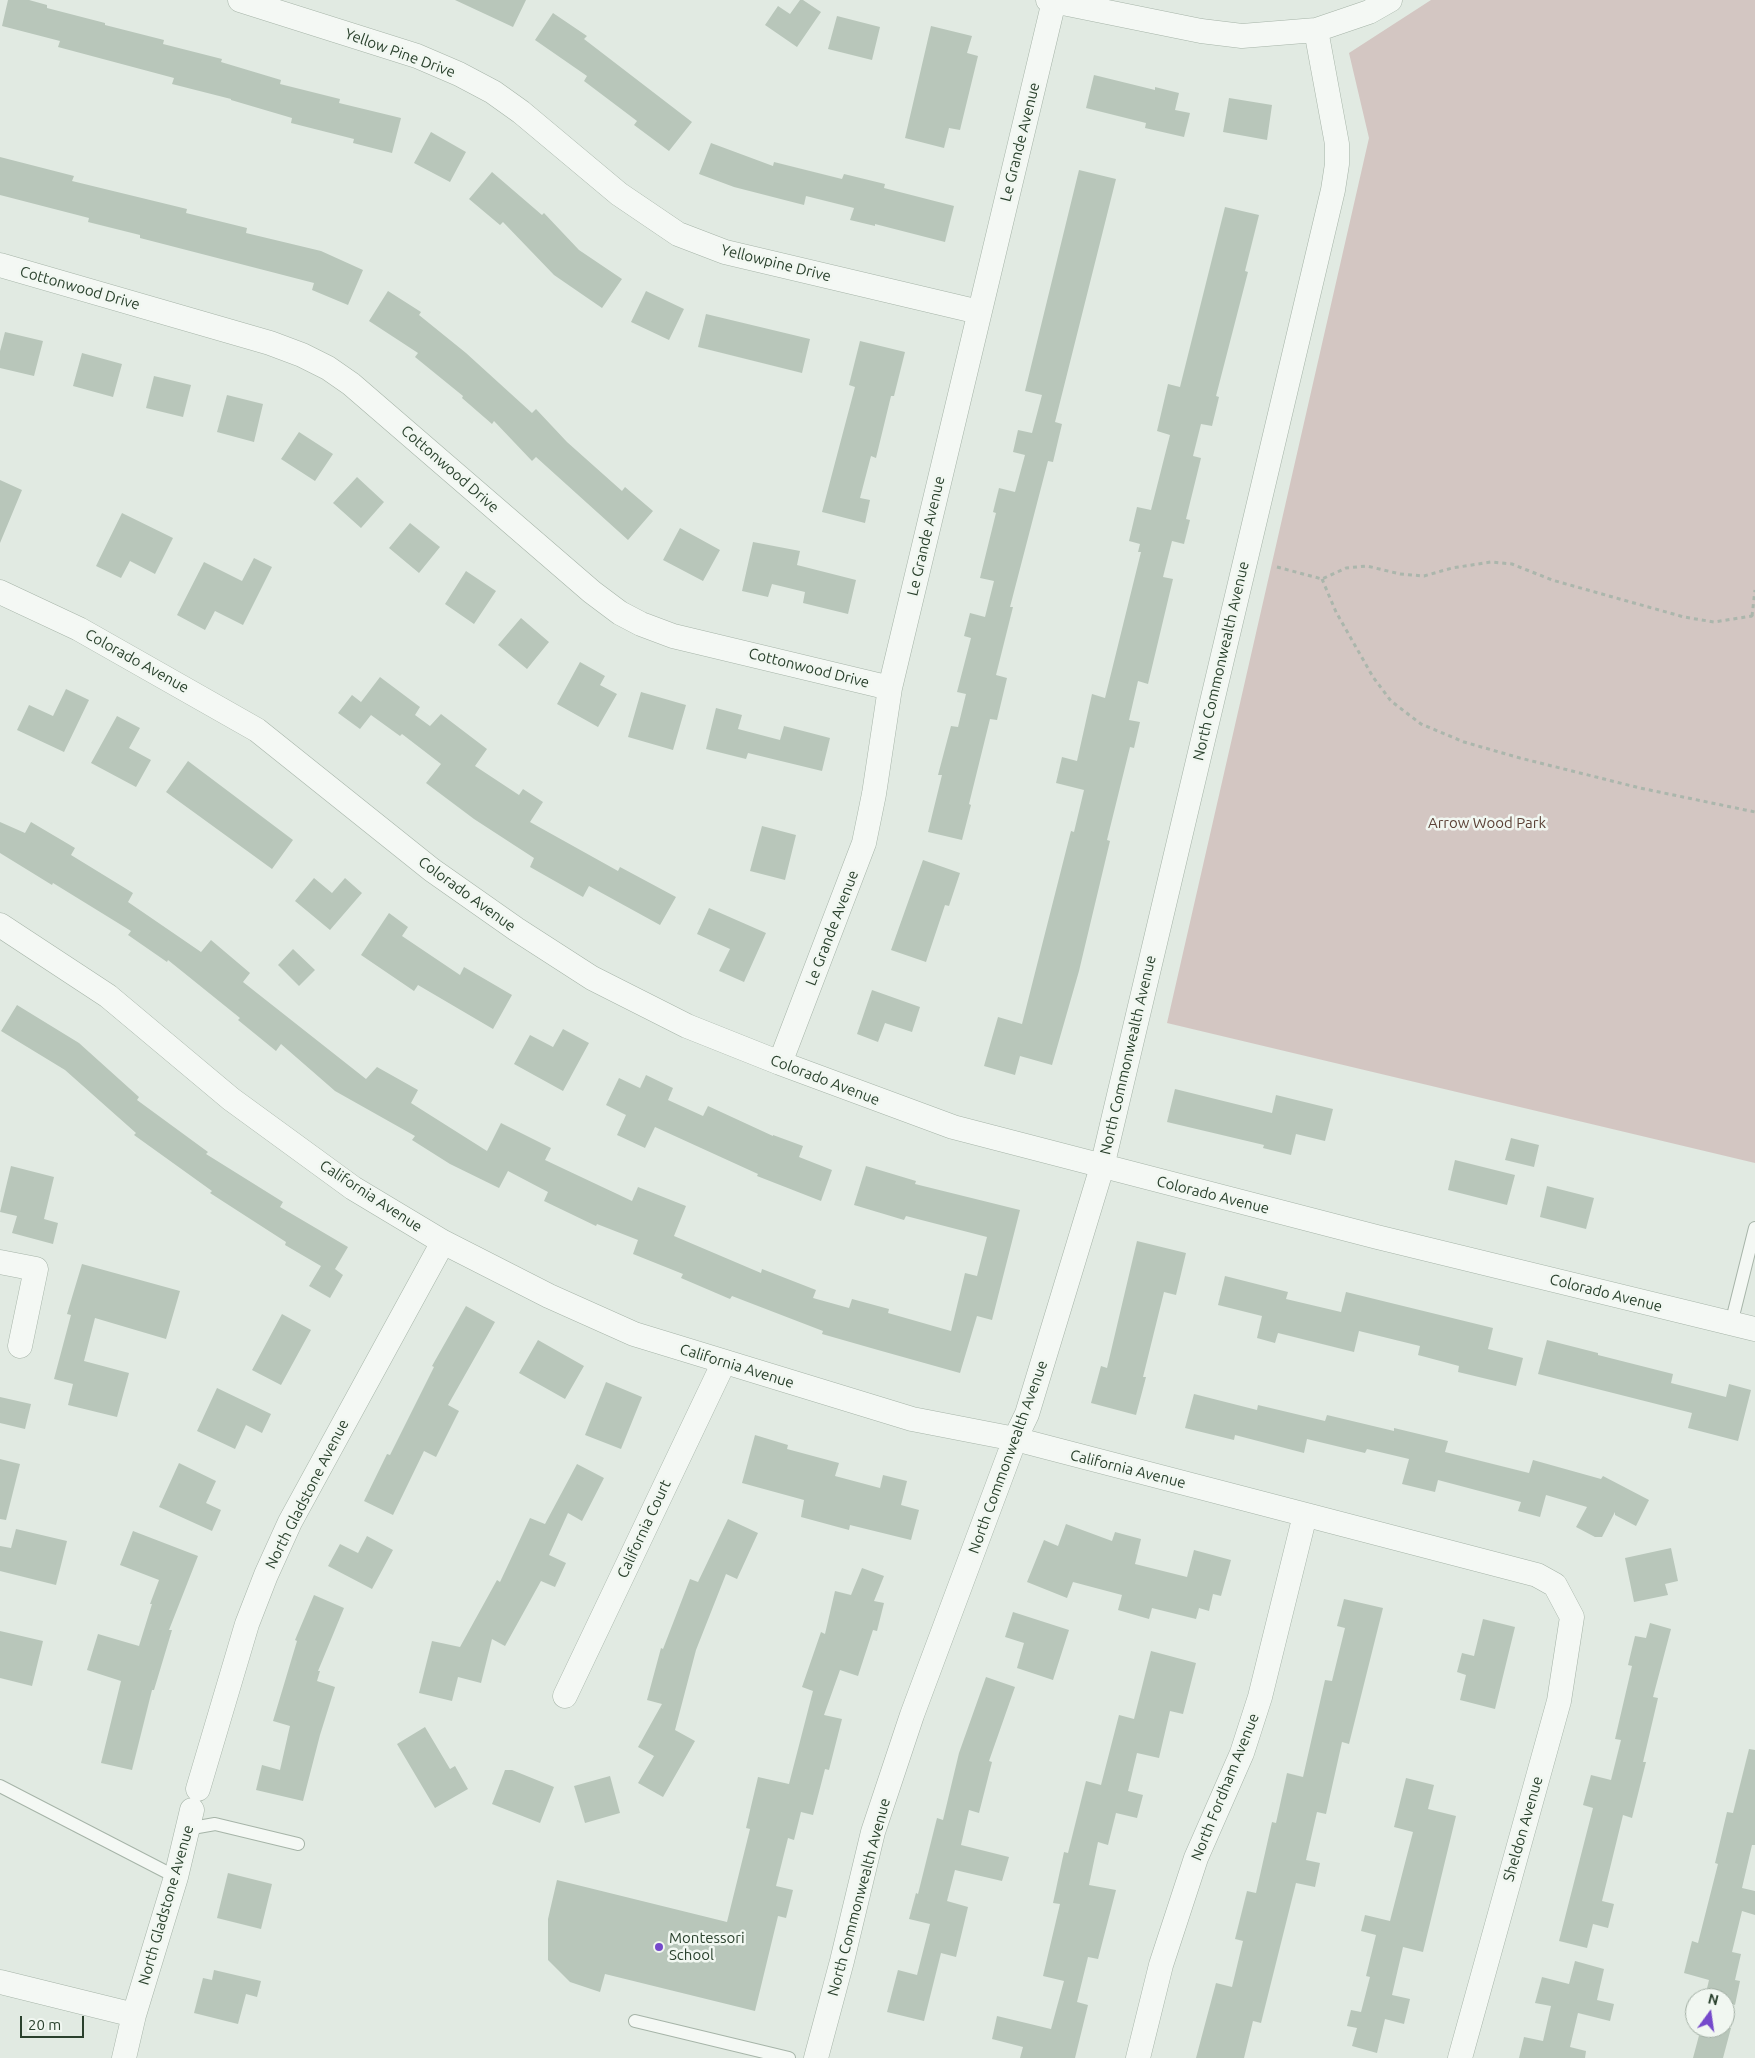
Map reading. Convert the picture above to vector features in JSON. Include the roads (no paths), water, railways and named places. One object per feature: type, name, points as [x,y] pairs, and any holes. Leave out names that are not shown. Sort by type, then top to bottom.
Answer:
[{"type":"street","name":"Yellow Pine Drive","points":[[240,0],[417,56],[459,74],[493,92],[521,112],[593,172]]},
{"type":"street","points":[[1051,1],[1201,31],[1242,36],[1316,30],[1369,12],[1390,0]]},
{"type":"street","name":"Le Grande Avenue","points":[[780,1063],[864,843],[874,794],[890,688],[1051,1]]},
{"type":"street","name":"North Commonwealth Avenue","points":[[816,2058],[873,1832],[912,1715],[1015,1440],[1027,1414],[1102,1167],[1333,190],[1337,144],[1316,30]]},
{"type":"street","name":"Yellowpine Drive","points":[[593,172],[650,216],[678,234],[725,252],[979,312]]},
{"type":"street","name":"Cottonwood Drive","points":[[0,265],[270,343],[302,355],[328,368],[351,384],[592,592],[620,613],[641,624],[673,636],[890,688]]},
{"type":"street","name":"Colorado Avenue","points":[[0,592],[80,629],[257,730],[432,870],[516,929],[592,978],[687,1026],[780,1063],[953,1127],[1376,1237],[1755,1329]]},
{"type":"street","name":"California Avenue","points":[[0,925],[108,996],[231,1099],[353,1188],[443,1242],[549,1296],[634,1334],[912,1419],[1015,1440],[1537,1574],[1555,1585],[1563,1600]]},
{"type":"street","name":"North Gladstone Avenue","points":[[124,2058],[134,2015],[176,1876],[195,1800],[247,1624],[266,1575],[290,1522],[443,1242]]},
{"type":"street","points":[[0,1262],[36,1269],[20,1346]]},
{"type":"street","name":"California Court","points":[[565,1696],[724,1362]]},
{"type":"street","name":"North Fordham Avenue","points":[[1138,2058],[1161,1965],[1196,1858],[1242,1753],[1260,1697],[1305,1515]]},
{"type":"street","name":"Sheldon Avenue","points":[[1460,2058],[1559,1701],[1572,1617],[1563,1600]]},
{"type":"street","points":[[0,1982],[134,2015]]},
{"type":"lane","points":[[1731,1324],[1755,1228]]},
{"type":"lane","points":[[0,1786],[176,1876]]},
{"type":"lane","points":[[186,1833],[198,1827],[215,1824],[298,1844]]},
{"type":"lane","points":[[635,2020],[789,2058]]},
{"type":"place","name":"Montessori School","points":[[659,1947]]},
{"type":"park label","name":"Arrow Wood Park","points":[[1487,823]]}]
